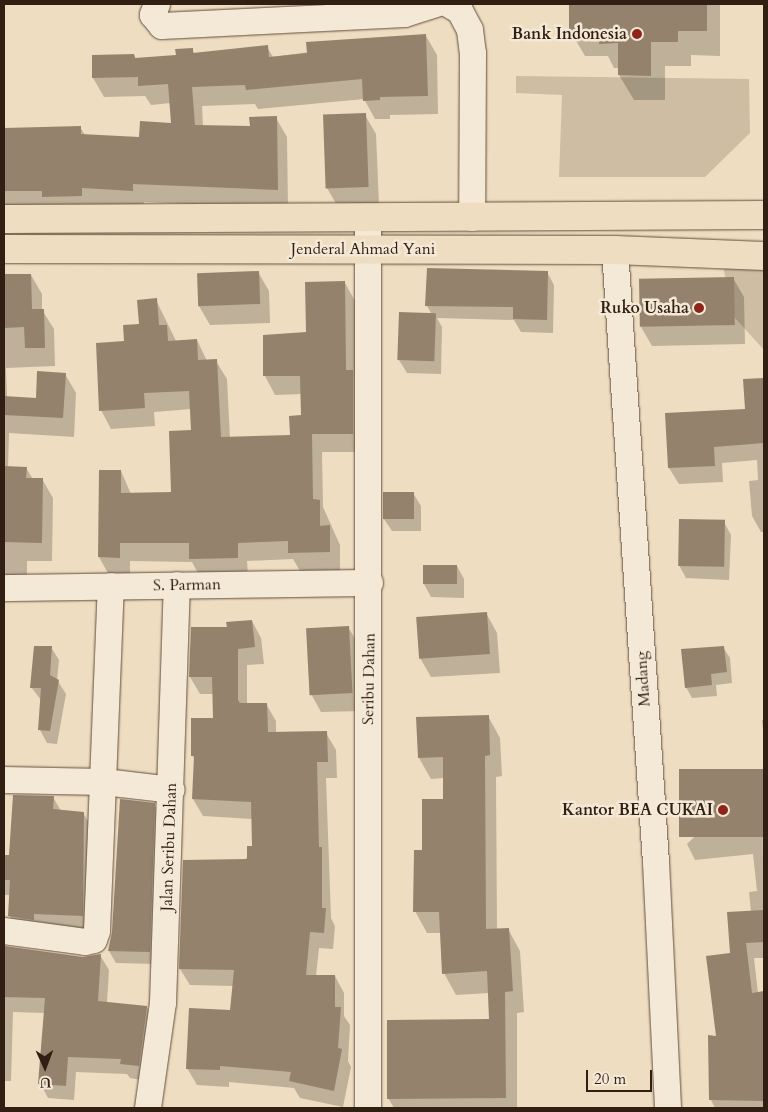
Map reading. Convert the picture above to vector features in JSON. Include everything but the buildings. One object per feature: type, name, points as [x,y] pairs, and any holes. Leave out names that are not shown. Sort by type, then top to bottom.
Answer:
[{"type":"highway","name":"Jenderal Ahmad Yani","points":[[4,219],[720,217],[764,215]]},
{"type":"highway","name":"Jenderal Ahmad Yani","points":[[4,249],[614,250],[764,256]]},
{"type":"street","points":[[157,4],[152,15],[162,26],[436,4]]},
{"type":"street","points":[[448,4],[460,11],[470,30],[473,53],[472,218]]},
{"type":"street","name":"Seribu Dahan","points":[[368,218],[370,249],[368,1108]]},
{"type":"street","name":"Madang","points":[[614,250],[656,862],[668,1108]]},
{"type":"street","name":"S. Parman","points":[[4,588],[370,583]]},
{"type":"street","name":"Jalan Seribu Dahan","points":[[148,1108],[163,1003],[172,790],[176,585]]},
{"type":"street","points":[[4,932],[85,942],[94,940],[104,782],[111,586]]},
{"type":"street","points":[[4,780],[104,782],[172,790]]},
{"type":"shaded area","points":[[516,76],[749,79],[750,133],[705,177],[559,177],[562,95],[516,93]]},
{"type":"shaded area","points":[[721,258],[764,264],[764,350],[735,318]]},
{"type":"place","name":"Bank Indonesia","points":[[637,34]]},
{"type":"place","name":"Ruko Usaha","points":[[699,308]]},
{"type":"place","name":"Kantor BEA CUKAI","points":[[723,810]]}]
